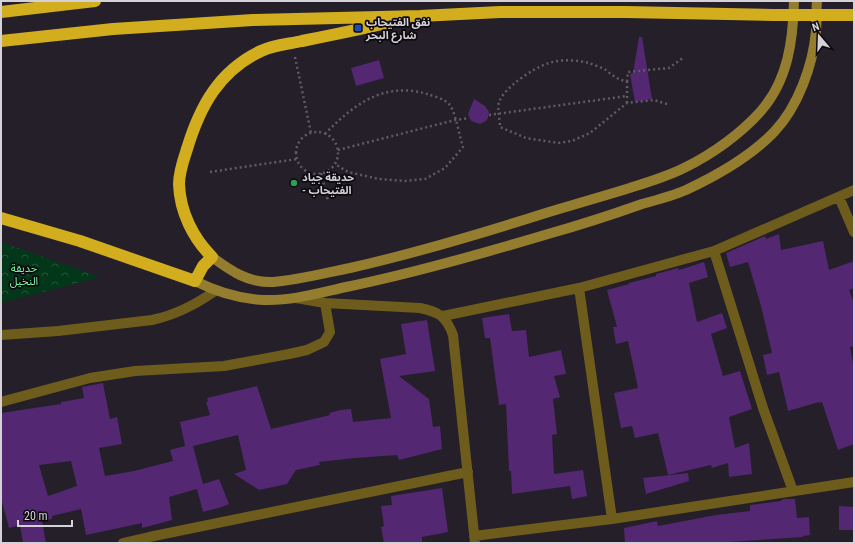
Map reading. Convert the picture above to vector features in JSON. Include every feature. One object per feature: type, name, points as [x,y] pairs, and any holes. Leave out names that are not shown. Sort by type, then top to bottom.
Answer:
[{"type":"highway","points":[[1,12],[95,1]]},
{"type":"highway","points":[[1,41],[113,29],[253,20],[420,16],[500,12],[853,15]]},
{"type":"highway","points":[[1,218],[80,241],[195,281],[199,272],[212,258],[189,227],[183,207],[179,185],[180,170],[195,122],[205,103],[216,87],[228,73],[241,62],[263,50],[420,16]]},
{"type":"main road","points":[[212,258],[235,274],[272,282],[318,274],[376,262],[473,236],[653,181],[684,168],[710,153],[745,126],[761,110],[776,89],[784,74],[788,59],[794,1]]},
{"type":"main road","points":[[195,281],[215,291],[238,298],[264,300],[295,298],[388,279],[480,255],[602,218],[676,193],[716,175],[746,155],[774,132],[792,109],[812,54],[816,32],[817,1]]},
{"type":"street","points":[[443,316],[579,288],[714,251],[854,190]]},
{"type":"street","points":[[839,197],[854,232]]},
{"type":"street","points":[[714,251],[763,408],[793,491]]},
{"type":"street","points":[[579,288],[612,519]]},
{"type":"street","points":[[1,335],[58,331],[152,320],[166,317],[181,311],[198,303],[215,291]]},
{"type":"street","points":[[295,298],[325,304],[420,308],[430,310],[443,316],[449,324],[453,335],[475,540],[854,482]]},
{"type":"street","points":[[1,402],[90,378],[136,371],[224,366],[307,350],[324,342],[330,332],[325,304]]},
{"type":"street","points":[[123,543],[149,540],[468,472]]},
{"type":"path","points":[[291,43],[311,133]]},
{"type":"path","points":[[627,104],[628,72],[669,68],[684,57]]},
{"type":"path","points":[[627,81],[622,81],[604,69],[588,63],[566,60],[548,63],[532,71],[514,83],[504,95],[498,103],[500,127],[526,138],[558,143],[572,141],[590,133],[627,104],[654,100],[667,104]]},
{"type":"path","points":[[325,134],[351,109],[373,96],[394,91],[416,91],[438,98],[450,104],[463,148],[445,168],[425,179],[405,181],[379,179],[348,172],[335,164]]},
{"type":"path","points":[[489,115],[627,96]]},
{"type":"path","points":[[338,150],[455,120],[469,118]]},
{"type":"path","points":[[318,132],[325,134],[331,137],[336,143],[338,157],[335,164],[329,170],[315,174],[309,172],[304,169],[297,159],[296,153],[301,141],[311,133],[318,132]]},
{"type":"path","points":[[210,172],[297,159]]},
{"type":"path","points":[[321,173],[328,201]]},
{"type":"green space","name":"حديقة النخيل","points":[[1,242],[100,277],[1,303]]},
{"type":"building","points":[[639,37],[642,37],[652,99],[635,102],[630,74],[633,73]]},
{"type":"building","points":[[379,60],[384,78],[356,86],[351,68]]},
{"type":"building","points":[[474,99],[485,106],[489,112],[486,121],[480,124],[471,121],[468,114]]},
{"type":"building","points":[[779,234],[781,250],[823,241],[829,270],[854,261],[854,288],[849,290],[854,303],[854,346],[850,347],[854,368],[854,444],[838,450],[822,402],[788,411],[779,372],[767,375],[763,355],[772,353],[761,306],[748,262],[730,267],[726,253],[765,236],[766,239]]},
{"type":"building","points":[[704,262],[708,277],[689,283],[697,322],[722,313],[727,328],[711,334],[723,376],[740,371],[752,409],[729,417],[735,448],[749,443],[752,474],[729,477],[728,463],[712,468],[711,465],[668,475],[658,433],[635,438],[632,426],[621,428],[614,393],[638,388],[628,341],[616,344],[613,327],[617,327],[607,290],[656,276],[656,274],[678,268],[679,270]]},
{"type":"building","points":[[509,314],[512,331],[526,330],[529,357],[561,350],[566,374],[554,376],[560,397],[553,399],[557,434],[552,435],[554,474],[583,470],[587,496],[572,499],[570,486],[512,494],[511,471],[509,471],[506,404],[499,405],[490,338],[485,338],[482,318]]},
{"type":"building","points":[[427,320],[435,371],[399,376],[429,399],[433,427],[440,426],[442,449],[399,460],[397,455],[319,462],[320,465],[296,470],[287,484],[259,490],[234,474],[246,470],[238,435],[193,446],[203,484],[219,479],[229,504],[222,507],[203,512],[197,489],[169,497],[172,520],[142,528],[142,523],[86,535],[81,509],[52,516],[52,519],[42,521],[46,543],[23,543],[20,525],[9,528],[1,498],[1,413],[61,404],[61,402],[84,398],[82,387],[103,383],[110,419],[117,417],[122,444],[99,448],[105,476],[134,471],[173,461],[170,450],[185,446],[180,422],[210,415],[206,402],[208,401],[207,398],[257,386],[271,429],[330,415],[329,413],[340,410],[351,409],[353,422],[391,418],[380,359],[406,354],[401,324]],"holes":[[[71,461],[77,486],[48,496],[39,465]]]},
{"type":"building","points":[[688,473],[689,481],[646,494],[643,478]]},
{"type":"building","points":[[442,488],[448,532],[422,537],[422,543],[384,543],[381,527],[384,526],[381,506],[392,505],[391,496]]},
{"type":"building","points":[[784,499],[795,499],[797,518],[809,517],[810,535],[803,537],[729,543],[625,543],[624,528],[657,521],[658,526],[716,515],[750,511],[750,505],[781,501]]},
{"type":"building","points":[[839,506],[854,507],[854,530],[839,530]]},
{"type":"place","name":"نفق الفتيحاب شارع البحر","points":[[358,28]]},
{"type":"place","name":"حديقة جياد - الفتيحاب","points":[[294,183]]}]
